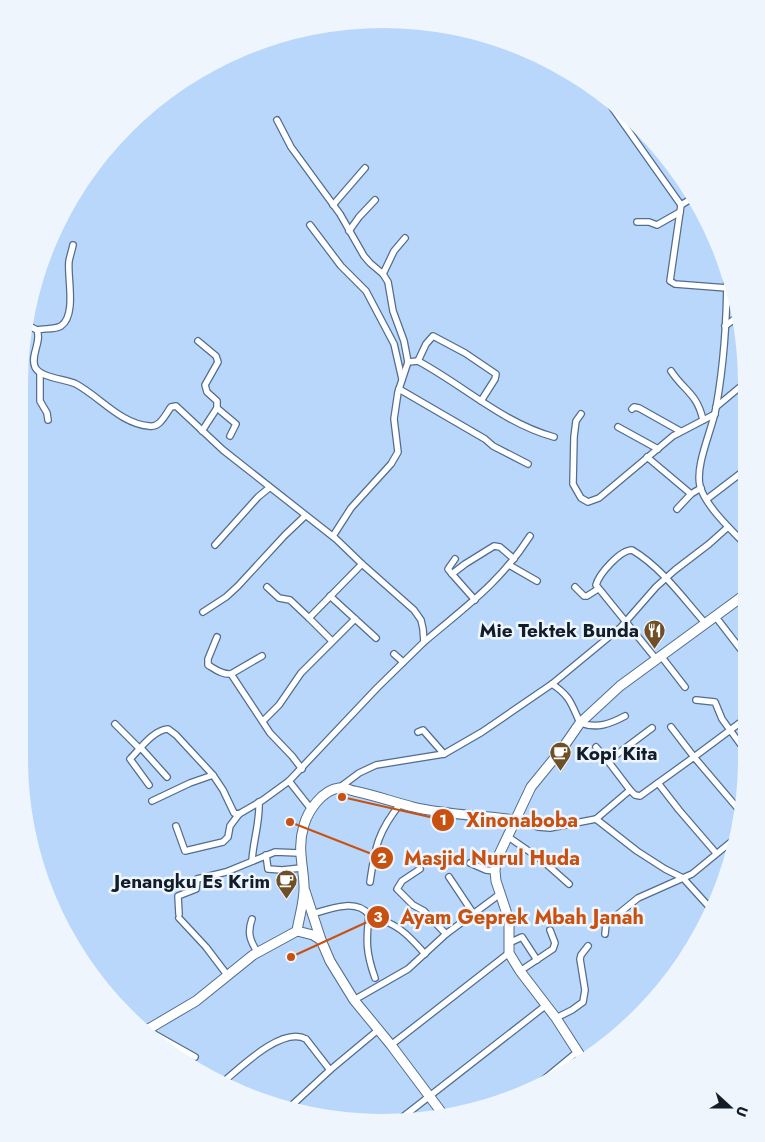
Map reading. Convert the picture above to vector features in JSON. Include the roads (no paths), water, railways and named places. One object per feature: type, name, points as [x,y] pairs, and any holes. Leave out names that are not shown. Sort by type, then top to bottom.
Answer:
[{"type":"street","points":[[619,117],[681,209],[671,282],[675,284],[724,288]]},
{"type":"street","points":[[277,120],[291,146],[333,205],[370,263],[383,274],[390,286],[393,311],[404,341],[408,362],[399,389],[394,419],[396,456],[352,508],[333,536]]},
{"type":"street","points":[[333,205],[365,168]]},
{"type":"street","points":[[350,231],[359,217],[375,200]]},
{"type":"street","points":[[637,222],[649,222],[657,226],[688,202]]},
{"type":"street","points":[[310,225],[341,266],[366,291],[394,344],[402,380]]},
{"type":"street","points":[[383,274],[394,251],[405,238]]},
{"type":"street","points":[[32,327],[37,330],[58,327],[61,326],[66,317],[71,296],[69,262],[73,245]]},
{"type":"street","points":[[727,297],[724,348],[715,414],[700,468],[699,479],[707,499],[738,537]]},
{"type":"street","points":[[726,326],[732,322]]},
{"type":"street","points":[[37,330],[39,335],[34,361],[35,367],[40,373],[76,384],[124,417],[148,426],[154,426],[159,423],[171,408],[176,406],[202,431],[269,488],[333,536],[414,610],[421,620],[424,629],[424,642]]},
{"type":"street","points":[[418,362],[426,344],[433,336],[465,353],[497,376],[481,401]]},
{"type":"street","points":[[198,341],[217,359],[218,365],[205,385],[206,392],[217,401],[217,408],[202,431]]},
{"type":"street","points":[[408,362],[418,362],[507,416],[542,434],[554,437]]},
{"type":"street","points":[[671,371],[677,380],[691,392],[700,406],[703,420]]},
{"type":"street","points":[[40,373],[40,404],[47,413],[48,420]]},
{"type":"street","points":[[399,389],[485,439],[493,446],[528,464]]},
{"type":"street","points":[[716,407],[738,389]]},
{"type":"street","points":[[632,409],[634,407],[639,408],[680,431]]},
{"type":"street","points":[[217,408],[236,424],[230,436]]},
{"type":"street","points":[[581,414],[576,422],[572,468],[573,484],[583,500],[591,502],[599,498],[680,431],[715,414]]},
{"type":"street","points":[[618,427],[658,449]]},
{"type":"street","points":[[648,457],[691,494]]},
{"type":"street","points":[[707,499],[738,475]]},
{"type":"street","points":[[215,545],[258,496],[269,488]]},
{"type":"street","points":[[677,510],[691,494],[701,488]]},
{"type":"street","points":[[202,612],[226,598],[305,516]]},
{"type":"street","points":[[440,1110],[354,1000],[330,961],[321,940],[304,886],[299,853],[304,824],[311,809],[318,800],[339,788],[359,773],[376,765],[444,754],[482,732],[552,684],[626,622],[665,579],[728,527]]},
{"type":"street","points":[[176,826],[186,851],[223,842],[228,837],[230,826],[239,814],[289,781],[302,769],[403,662],[491,586],[514,559],[530,536]]},
{"type":"street","points":[[452,574],[494,546],[500,547],[514,559]]},
{"type":"street","points":[[685,687],[626,622],[598,589],[596,583],[606,568],[623,552],[632,550],[642,556],[665,579],[705,623]]},
{"type":"street","points":[[455,559],[448,569],[475,600]]},
{"type":"street","points":[[309,618],[362,564]]},
{"type":"street","points":[[509,565],[537,581]]},
{"type":"street","points":[[267,587],[280,598],[290,600],[332,641]]},
{"type":"street","points":[[575,587],[584,596],[598,589]]},
{"type":"street","points":[[330,596],[376,638]]},
{"type":"street","points":[[580,1055],[556,1018],[545,1006],[509,953],[509,920],[500,894],[495,871],[496,861],[531,787],[562,749],[580,723],[620,686],[738,600]]},
{"type":"street","points":[[715,616],[738,645]]},
{"type":"street","points":[[263,721],[279,704],[301,673],[355,619]]},
{"type":"street","points":[[217,637],[208,659],[208,665],[226,675],[262,656]]},
{"type":"street","points":[[394,654],[403,662]]},
{"type":"street","points":[[230,674],[270,733],[302,769]]},
{"type":"street","points":[[552,684],[565,693],[580,723]]},
{"type":"street","points":[[696,700],[715,702],[729,731],[738,741]]},
{"type":"street","points":[[580,723],[600,726],[625,716]]},
{"type":"street","points":[[115,724],[167,777]]},
{"type":"street","points":[[596,747],[630,790],[639,796],[694,758],[738,724]]},
{"type":"street","points":[[608,761],[652,728]]},
{"type":"street","points":[[672,728],[694,758],[734,804]]},
{"type":"street","points":[[148,785],[129,760],[160,731],[168,729],[176,735],[213,775],[234,813],[239,814]]},
{"type":"street","points":[[418,732],[423,730],[444,754]]},
{"type":"street","points":[[152,801],[190,783],[213,775]]},
{"type":"street","points":[[289,781],[311,809]]},
{"type":"street","points":[[658,783],[716,853]]},
{"type":"street","points":[[339,788],[372,794],[401,803],[446,813],[515,820],[538,827],[550,828],[596,819],[630,790]]},
{"type":"street","points":[[252,861],[260,816],[259,802]]},
{"type":"street","points":[[370,882],[376,843],[382,829],[401,803]]},
{"type":"street","points":[[596,819],[665,869],[683,878],[706,904]]},
{"type":"street","points":[[507,836],[543,861],[568,884]]},
{"type":"street","points":[[605,934],[607,923],[629,904],[638,898],[692,874],[716,853],[726,847]]},
{"type":"street","points":[[228,976],[179,916],[178,896],[196,889],[197,879],[226,872],[275,852],[299,853]]},
{"type":"street","points":[[266,855],[268,868],[282,870],[301,868]]},
{"type":"street","points":[[470,863],[486,870],[495,871]]},
{"type":"street","points":[[420,869],[402,881],[397,889],[412,904],[424,911],[446,934]]},
{"type":"street","points":[[449,877],[473,913]]},
{"type":"street","points":[[297,931],[304,886]]},
{"type":"street","points":[[354,1000],[408,969],[446,934],[500,894]]},
{"type":"street","points":[[312,914],[329,909],[360,906],[369,915],[401,928],[425,954]]},
{"type":"street","points":[[369,915],[366,941],[375,978]]},
{"type":"street","points":[[252,919],[248,932],[250,942],[256,954]]},
{"type":"street","points":[[520,971],[553,949],[555,946],[550,930]]},
{"type":"street","points":[[151,1028],[196,1001],[256,954],[297,931],[313,935],[321,940]]},
{"type":"street","points":[[508,942],[522,937],[536,960]]},
{"type":"street","points":[[556,1018],[583,1002],[585,990],[580,959],[588,946]]},
{"type":"street","points":[[391,1045],[509,953]]},
{"type":"street","points":[[407,1114],[545,1006]]},
{"type":"street","points":[[294,1103],[378,1030]]},
{"type":"street","points":[[227,1079],[265,1049],[277,1041],[290,1036],[301,1037],[306,1040],[330,1070]]},
{"type":"street","points":[[165,1040],[195,1057]]},
{"type":"street","points":[[556,1069],[577,1052]]},
{"type":"place","name":"Mie Tektek Bunda","points":[[655,649]]},
{"type":"place","name":"Kopi Kita","points":[[560,772]]},
{"type":"place","name":"Xinonaboba","points":[[342,797]]},
{"type":"place","name":"Masjid Nurul Huda","points":[[290,822]]},
{"type":"place","name":"Jenangku Es Krim","points":[[286,900]]},
{"type":"place","name":"Ayam Geprek Mbah Janah","points":[[291,957]]}]
